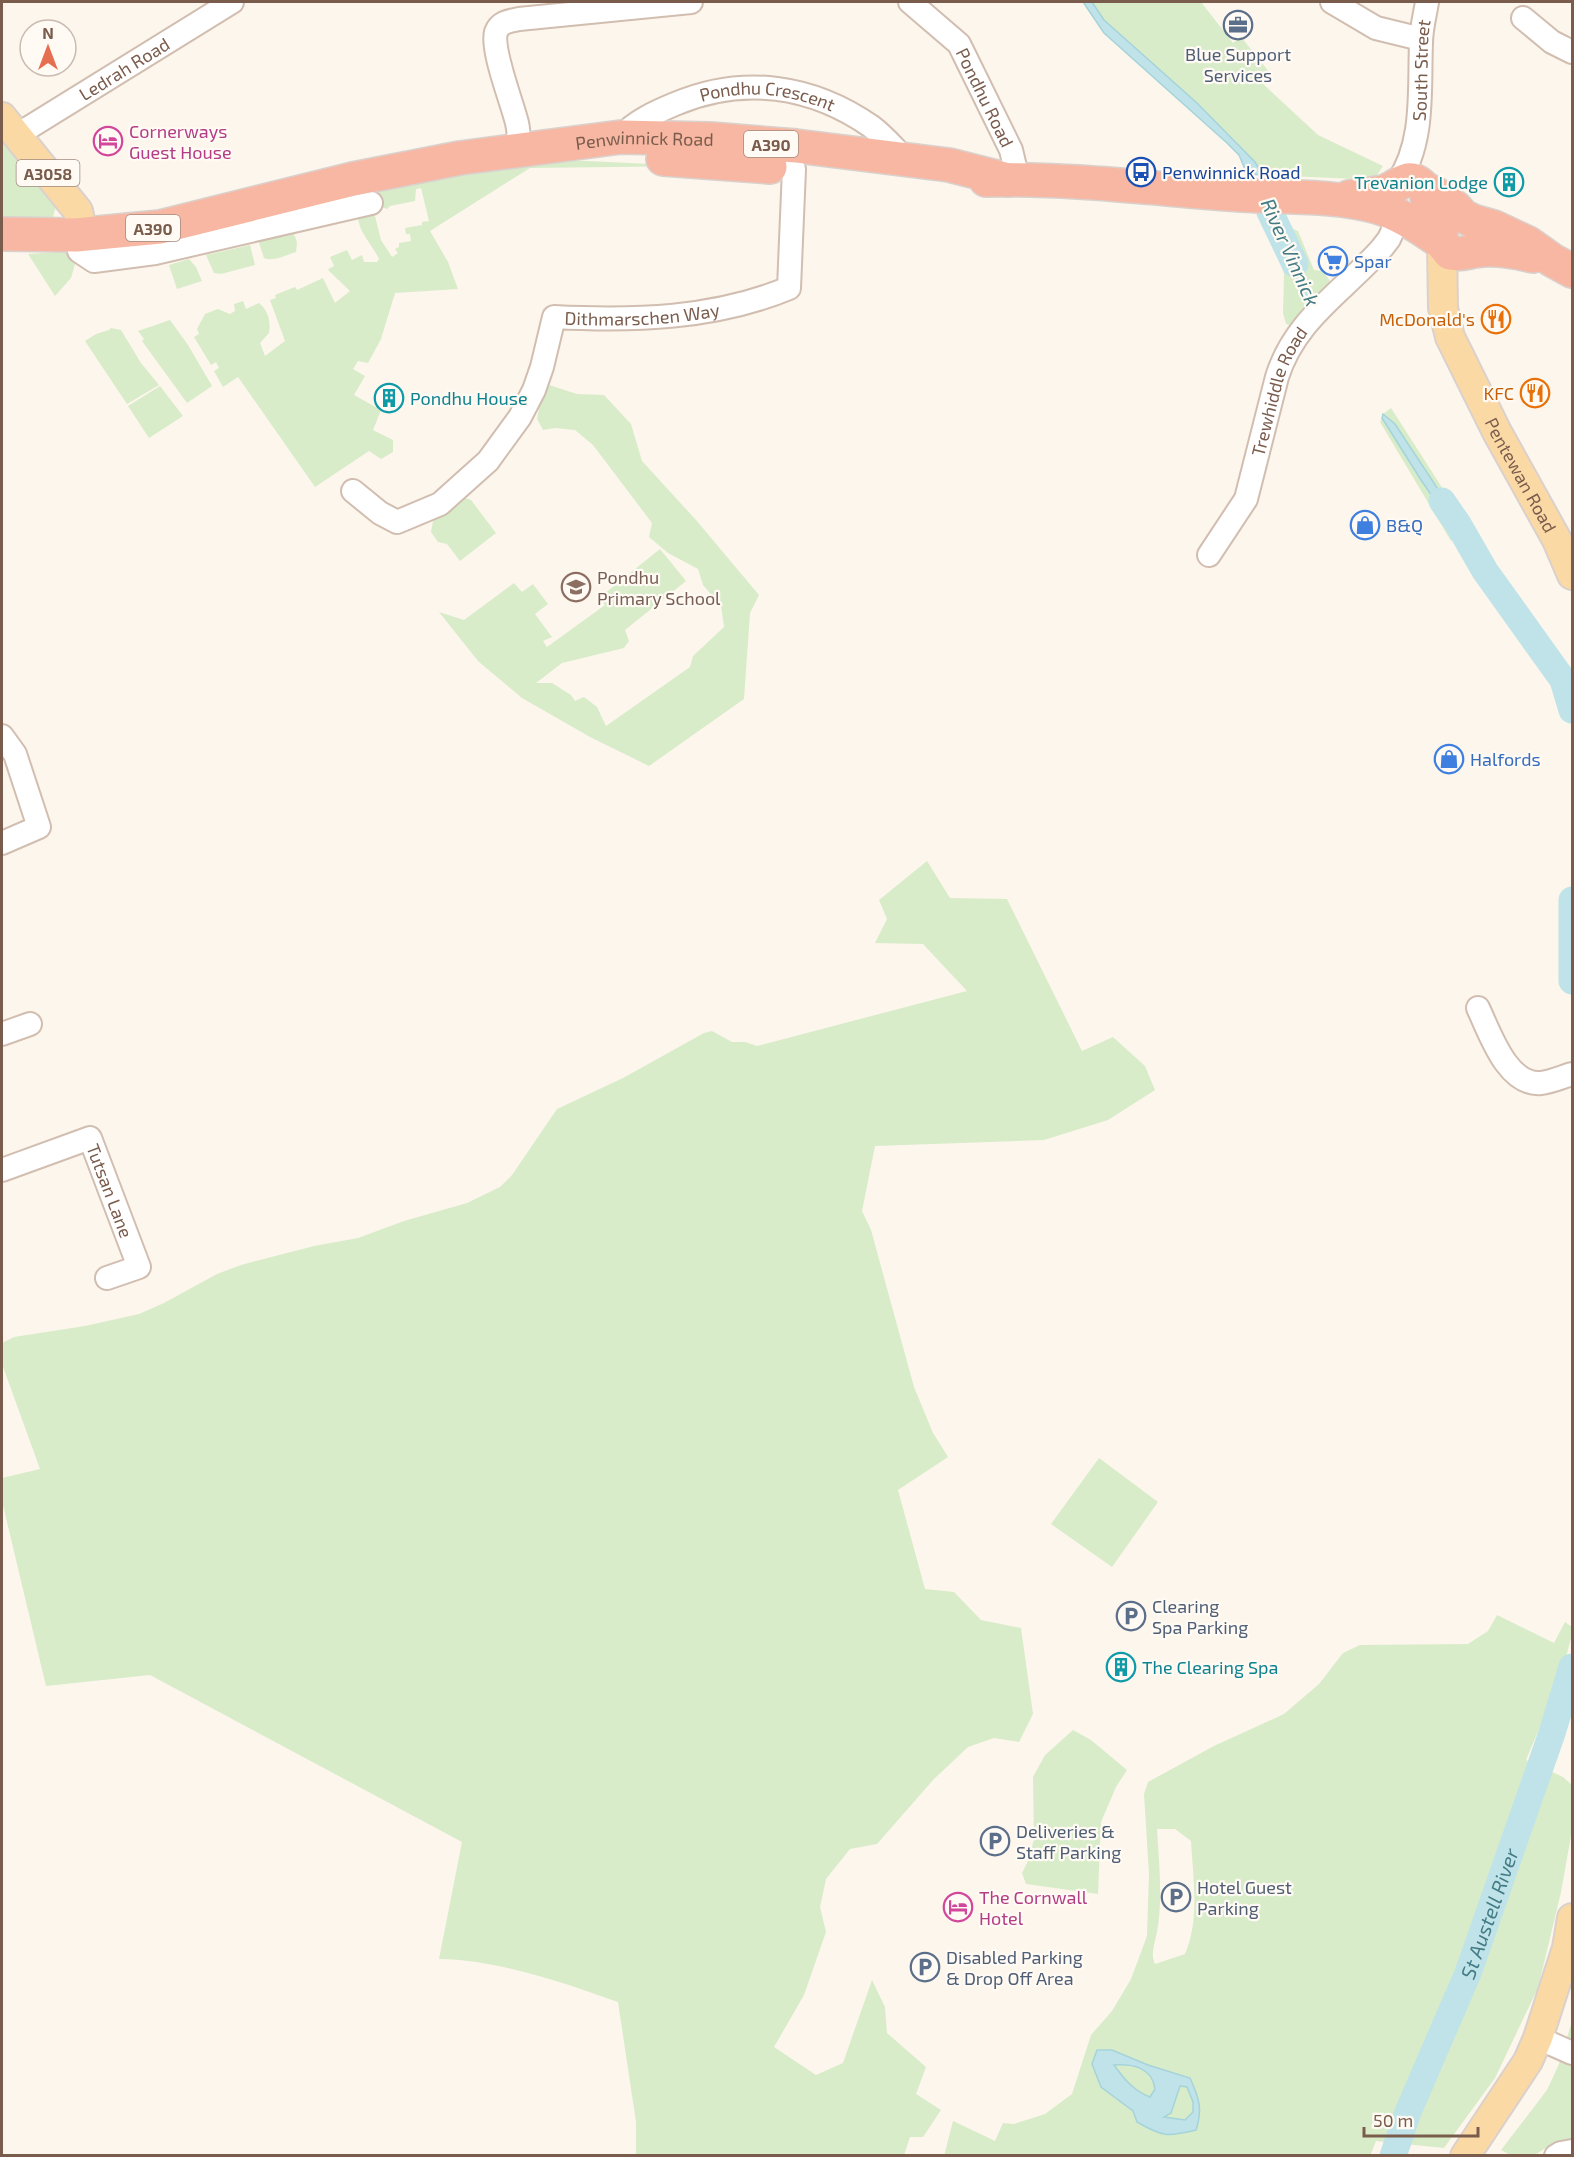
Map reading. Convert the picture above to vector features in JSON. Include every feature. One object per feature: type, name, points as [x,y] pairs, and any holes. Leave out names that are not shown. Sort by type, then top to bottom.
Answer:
[{"type":"highway","name":"Penwinnick Road","points":[[2,234],[79,235],[160,227],[226,224],[352,179],[460,158],[621,137],[710,139],[795,157],[942,181],[1012,180],[1244,195],[1405,199]]},
{"type":"highway","name":"Penwinnick Road","points":[[525,150],[905,159],[949,165],[1012,180]]},
{"type":"highway","name":"A390","points":[[1405,199],[1436,194],[1456,208],[1460,238],[1494,227],[1528,243],[1562,266]]},
{"type":"main road","name":"A3058","points":[[9,126],[78,211],[79,235]]},
{"type":"main road","name":"Pentewan Road","points":[[1460,238],[1452,279],[1443,308],[1450,337],[1497,432],[1557,540],[1572,575]]},
{"type":"main road","points":[[1466,2156],[1528,2061],[1538,2038],[1567,1948],[1572,1918]]},
{"type":"street","name":"Ledrah Road","points":[[9,126],[232,2]]},
{"type":"street","points":[[525,150],[498,55],[495,38],[500,25],[507,21],[535,17],[691,2]]},
{"type":"street","name":"Pondhu Road","points":[[910,2],[959,44],[1011,150],[1015,166],[1012,180]]},
{"type":"street","points":[[1332,2],[1376,28],[1421,39]]},
{"type":"street","name":"South Street","points":[[1405,199],[1406,170],[1417,140],[1421,39],[1427,2]]},
{"type":"street","points":[[1523,18],[1552,42],[1572,52]]},
{"type":"street","name":"Pondhu Crescent","points":[[621,137],[629,128],[660,110],[690,98],[725,89],[763,86],[796,92],[845,111],[874,128],[905,159]]},
{"type":"street","name":"Dithmarschen Way","points":[[353,491],[380,513],[397,522],[440,504],[488,461],[520,417],[543,367],[554,316],[626,318],[688,314],[735,305],[789,288],[795,157]]},
{"type":"street","name":"Trewhiddle Road","points":[[1209,555],[1245,499],[1281,362],[1299,331],[1383,248],[1405,199]]},
{"type":"street","name":"Penwinnick Road","points":[[226,224],[371,203]]},
{"type":"street","points":[[2,736],[15,754],[39,827],[2,843]]},
{"type":"street","points":[[1478,1008],[1503,1059],[1520,1079],[1539,1083],[1572,1074]]},
{"type":"street","points":[[2,1034],[30,1024]]},
{"type":"street","name":"Tutsan Lane","points":[[2,1170],[90,1138],[139,1267],[107,1278]]},
{"type":"street","points":[[1538,2038],[1572,2053]]},
{"type":"street","points":[[1556,2156],[1561,2152],[1572,2151]]},
{"type":"green space","points":[[1092,2],[1201,2],[1233,43],[1241,37],[1270,73],[1263,84],[1318,135],[1383,166],[1377,175],[1355,179],[1263,175],[1255,162],[1197,103],[1104,20]]},
{"type":"green space","points":[[2,130],[57,203],[52,220],[2,222]]},
{"type":"green space","points":[[565,160],[694,166],[530,168],[430,231],[448,262],[458,289],[395,293],[381,339],[368,363],[358,361],[353,369],[365,376],[354,395],[381,410],[373,430],[393,440],[393,452],[381,459],[369,451],[315,487],[238,377],[223,387],[214,371],[219,368],[216,362],[211,365],[194,337],[199,334],[197,329],[205,314],[218,309],[230,314],[235,311],[234,304],[243,301],[246,309],[259,303],[267,313],[270,325],[269,333],[260,343],[265,356],[285,341],[270,300],[276,298],[275,295],[295,287],[297,290],[323,278],[335,303],[350,291],[329,271],[328,269],[334,266],[330,257],[347,250],[352,260],[362,255],[364,262],[377,262],[379,259],[363,233],[358,216],[374,212],[381,240],[392,257],[398,253],[395,249],[399,247],[399,243],[411,241],[410,234],[406,234],[405,228],[422,225],[422,222],[429,221],[421,188],[416,189],[415,201],[390,206],[387,209],[382,207],[377,193],[319,208],[392,182]]},
{"type":"green space","points":[[1289,227],[1298,231],[1314,270],[1323,271],[1330,281],[1331,287],[1318,306],[1282,230]]},
{"type":"green space","points":[[1278,232],[1311,312],[1294,326],[1286,324],[1283,313],[1284,274],[1272,236]]},
{"type":"green space","points":[[294,234],[297,242],[296,252],[276,259],[264,258],[259,243],[261,239]]},
{"type":"green space","points":[[250,245],[255,265],[221,274],[214,273],[206,255]]},
{"type":"green space","points":[[68,253],[75,264],[71,278],[55,296],[28,254]]},
{"type":"green space","points":[[189,259],[196,267],[202,281],[177,289],[169,265]]},
{"type":"green space","points":[[170,320],[212,386],[187,403],[142,341],[144,339],[138,331]]},
{"type":"green space","points":[[111,328],[121,330],[141,363],[159,385],[127,404],[85,341]]},
{"type":"green space","points":[[549,385],[577,394],[604,395],[631,424],[642,461],[696,520],[759,595],[750,613],[744,699],[649,766],[590,737],[522,698],[478,661],[439,612],[464,620],[514,583],[522,592],[533,584],[548,604],[535,614],[552,637],[543,641],[547,647],[605,605],[599,598],[660,549],[686,581],[625,630],[629,641],[624,648],[562,663],[536,683],[552,683],[571,695],[575,701],[584,697],[597,707],[606,726],[690,667],[693,656],[724,627],[721,606],[703,585],[698,569],[668,553],[649,537],[652,523],[593,445],[575,430],[555,428],[543,430],[537,419],[541,398]]},
{"type":"green space","points":[[160,386],[183,416],[149,438],[128,406]]},
{"type":"green space","points":[[1391,408],[1468,528],[1465,530],[1395,424],[1383,414]]},
{"type":"green space","points":[[1382,418],[1459,535],[1451,541],[1380,422]]},
{"type":"green space","points":[[465,498],[471,500],[496,533],[460,561],[447,544],[438,542],[431,532],[433,521]]},
{"type":"green space","points":[[927,861],[950,898],[1007,899],[1082,1051],[1113,1037],[1145,1066],[1155,1090],[1108,1120],[1044,1140],[875,1146],[862,1211],[871,1230],[914,1387],[933,1433],[948,1457],[898,1490],[925,1589],[954,1592],[981,1620],[1021,1628],[1033,1714],[1019,1742],[994,1738],[968,1747],[934,1779],[877,1844],[850,1849],[826,1879],[820,1907],[826,1932],[804,1995],[774,2047],[816,2075],[843,2063],[872,1980],[885,2007],[887,2033],[926,2067],[916,2094],[941,2110],[923,2137],[910,2137],[904,2155],[636,2155],[636,2122],[618,2002],[530,1973],[484,1963],[439,1959],[462,1842],[150,1675],[46,1686],[2,1501],[2,1478],[40,1469],[2,1364],[2,1343],[14,1337],[85,1326],[139,1314],[217,1274],[241,1265],[314,1246],[358,1238],[404,1221],[467,1203],[500,1187],[512,1175],[557,1109],[623,1078],[704,1033],[712,1031],[732,1042],[745,1042],[757,1046],[967,991],[923,944],[875,943],[887,919],[879,900]]},
{"type":"green space","points":[[1099,1458],[1158,1502],[1112,1567],[1051,1524]]},
{"type":"green space","points":[[1497,1615],[1554,1643],[1565,1622],[1572,1627],[1561,1677],[1526,1760],[1563,1777],[1572,1785],[1572,1830],[1561,1892],[1538,1988],[1495,2078],[1444,2148],[1376,2141],[1370,2156],[944,2156],[953,2121],[995,2141],[1003,2123],[1014,2124],[1045,2114],[1072,2094],[1091,2035],[1112,2011],[1131,1979],[1147,1936],[1149,1874],[1144,1794],[1148,1782],[1214,1746],[1284,1714],[1319,1684],[1343,1653],[1360,1645],[1468,1644],[1488,1631]],"holes":[[[1157,1829],[1175,1829],[1191,1841],[1194,1913],[1190,1941],[1185,1954],[1155,1964],[1153,1952],[1159,1919],[1160,1894]],[[1112,2050],[1195,2090],[1196,2130],[1137,2122],[1133,2111],[1101,2087]]]},
{"type":"green space","points":[[1073,1730],[1091,1740],[1127,1770],[1116,1787],[1101,1822],[1098,1894],[1026,1884],[1022,1873],[1029,1859],[1034,1839],[1033,1777],[1045,1755]]},
{"type":"green space","points":[[1572,2021],[1572,2142],[1550,2145],[1535,2155],[1510,2155],[1501,2150],[1547,2090],[1559,2064]]},
{"type":"green space","points":[[1113,2064],[1134,2067],[1146,2072],[1154,2081],[1156,2089],[1150,2097],[1144,2094],[1129,2084]]},
{"type":"green space","points":[[1180,2085],[1187,2087],[1193,2102],[1193,2112],[1185,2120],[1163,2117],[1171,2112]]},
{"type":"water","points":[[1083,2],[1092,2],[1104,20],[1197,103],[1255,162],[1263,175],[1247,174],[1239,155],[1104,33]]},
{"type":"water","points":[[1282,230],[1318,306],[1311,312],[1278,232]]},
{"type":"water","points":[[1383,414],[1395,424],[1465,530],[1459,535],[1382,418]]},
{"type":"water","points":[[1097,2050],[1112,2050],[1148,2065],[1190,2078],[1199,2104],[1196,2130],[1165,2134],[1153,2131],[1137,2122],[1133,2111],[1101,2087],[1092,2064]],"holes":[[[1114,2065],[1135,2066],[1146,2071],[1155,2089],[1150,2097],[1130,2084]],[[1180,2086],[1187,2087],[1193,2102],[1193,2112],[1185,2120],[1164,2117],[1171,2113]]]},
{"type":"waterway","name":"River Vinnick","points":[[1270,212],[1295,264]]},
{"type":"waterway","name":"River Vinnick","points":[[1442,501],[1485,571],[1563,680],[1572,710]]},
{"type":"waterway","name":"River Vinnick","points":[[1572,900],[1572,981]]},
{"type":"waterway","name":"St Austell River","points":[[1393,2156],[1408,2112],[1468,1973],[1552,1733],[1572,1667]]},
{"type":"place","name":"Blue Support Services","points":[[1238,25]]},
{"type":"place","name":"Cornerways Guest House","points":[[108,141]]},
{"type":"place","name":"Penwinnick Road","points":[[1141,172]]},
{"type":"place","name":"Trevanion Lodge","points":[[1509,182]]},
{"type":"place","name":"Spar","points":[[1333,261]]},
{"type":"place","name":"McDonald's","points":[[1496,319]]},
{"type":"place","name":"KFC","points":[[1535,393]]},
{"type":"place","name":"Pondhu House","points":[[389,398]]},
{"type":"place","name":"B&Q","points":[[1365,525]]},
{"type":"place","name":"Pondhu Primary School","points":[[576,587]]},
{"type":"place","name":"Halfords","points":[[1449,759]]},
{"type":"place","name":"Clearing Spa Parking","points":[[1131,1616]]},
{"type":"place","name":"The Clearing Spa","points":[[1121,1667]]},
{"type":"place","name":"Deliveries & Staff Parking","points":[[995,1841]]},
{"type":"place","name":"Hotel Guest Parking","points":[[1176,1897]]},
{"type":"place","name":"The Cornwall Hotel","points":[[958,1907]]},
{"type":"place","name":"Disabled Parking & Drop Off Area","points":[[925,1967]]}]
